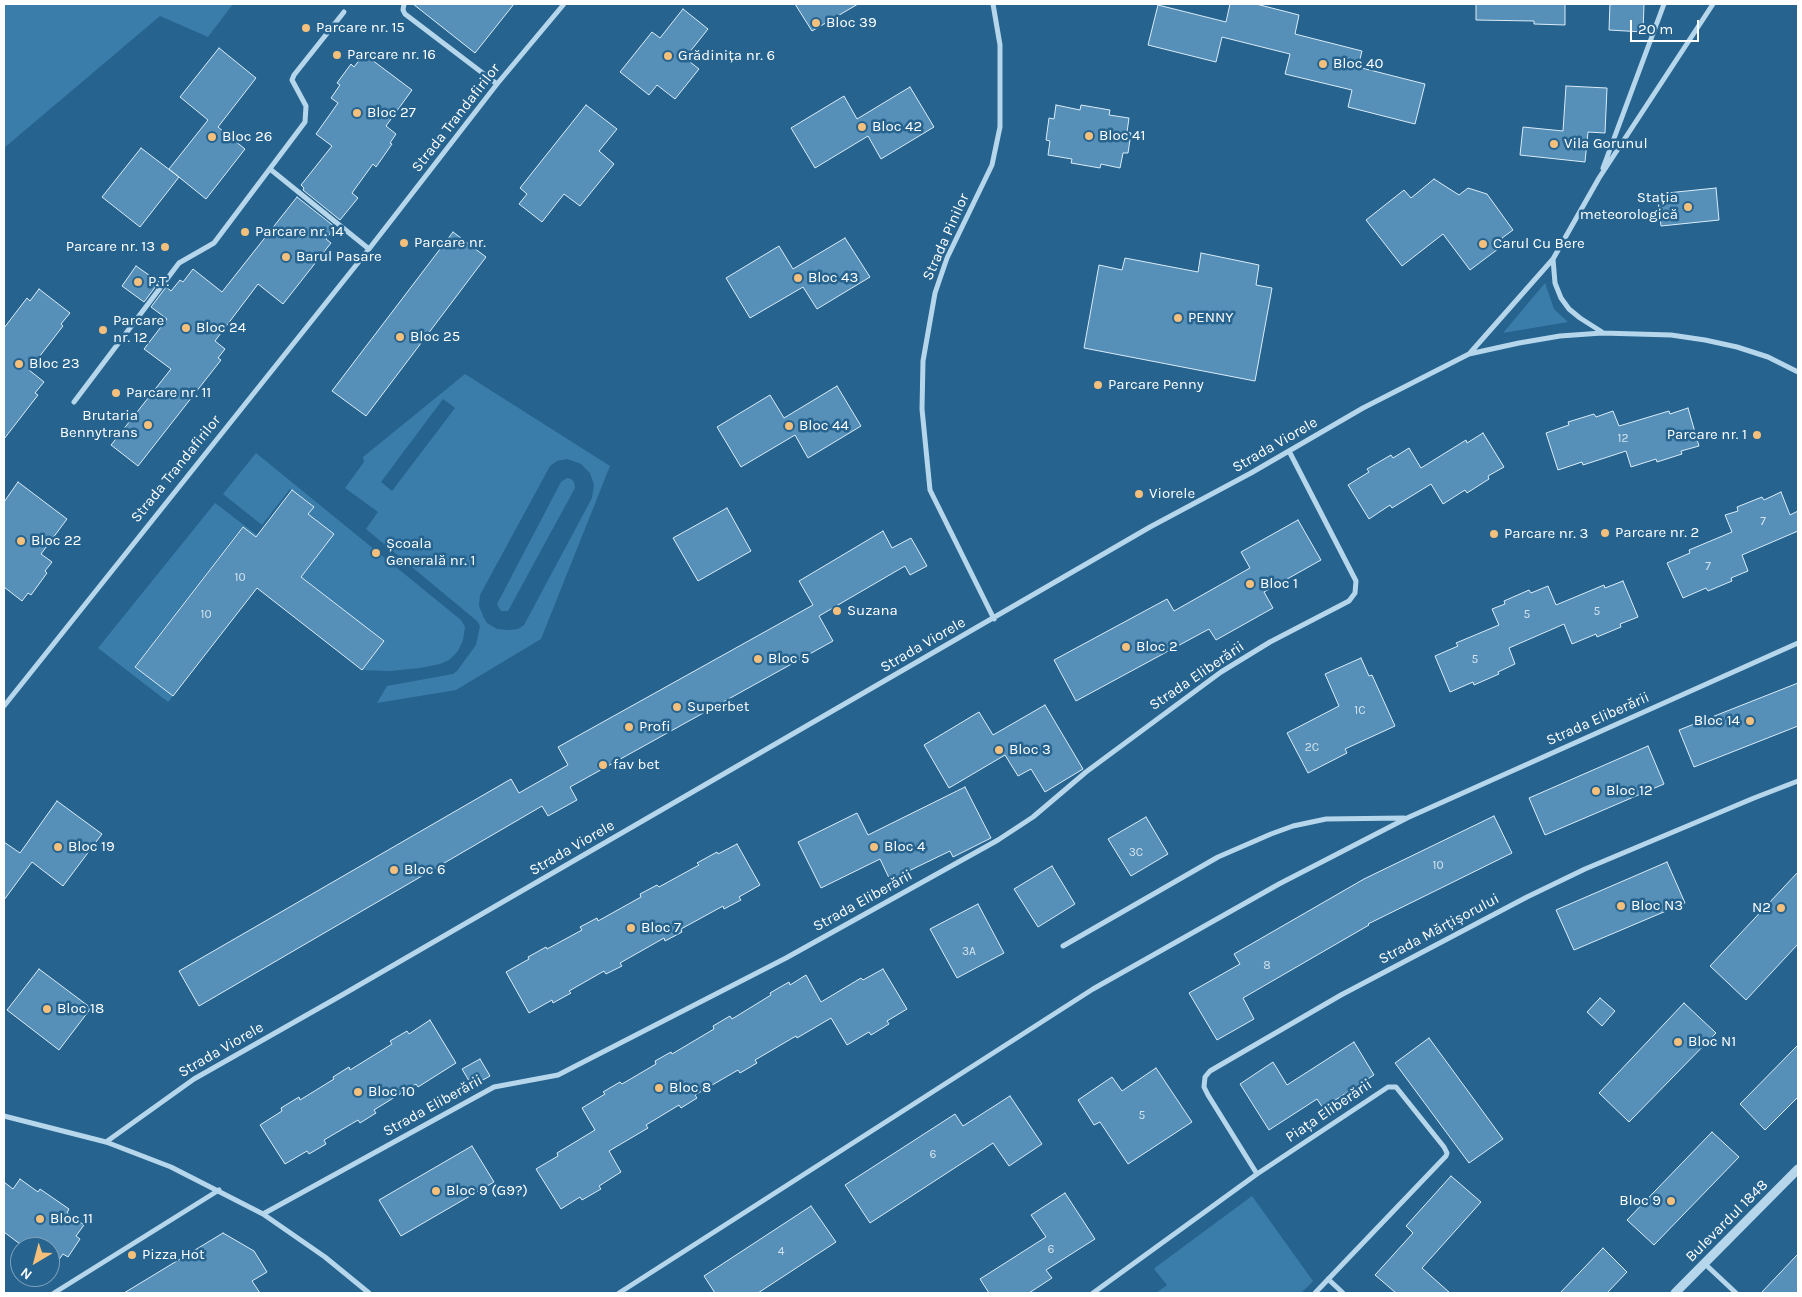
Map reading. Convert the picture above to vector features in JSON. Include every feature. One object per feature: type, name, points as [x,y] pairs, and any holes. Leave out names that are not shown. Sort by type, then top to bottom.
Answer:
[{"type":"street","points":[[404,4],[403,10],[406,14],[497,84]]},
{"type":"street","name":"Strada Trandafirilor","points":[[4,706],[369,248],[497,84],[564,4]]},
{"type":"street","name":"Strada Pinilor","points":[[994,4],[1000,45],[1000,127],[992,165],[947,258],[935,293],[923,362],[922,409],[930,490],[994,619]]},
{"type":"street","points":[[1599,178],[1664,4]]},
{"type":"street","points":[[1469,354],[1553,259],[1599,178],[1713,4]]},
{"type":"street","points":[[74,402],[179,262],[214,244],[305,122],[306,106],[292,80],[344,12]]},
{"type":"street","points":[[270,169],[369,248]]},
{"type":"street","points":[[1553,259],[1555,283],[1561,298],[1569,309],[1602,332]]},
{"type":"street","name":"Strada Viorele","points":[[106,1142],[194,1079],[994,619],[1150,527],[1363,408],[1469,354],[1519,342],[1602,332],[1671,335],[1705,340],[1768,357],[1798,372]]},
{"type":"street","name":"Strada Eliberării","points":[[263,1214],[494,1087],[558,1075],[786,958],[998,840],[1033,817],[1086,772],[1221,672],[1270,642],[1349,600],[1355,593],[1356,581],[1289,451]]},
{"type":"street","name":"Strada Eliberării","points":[[619,1293],[1100,985],[1279,884],[1407,818],[1798,643]]},
{"type":"street","name":"Strada Mărțișorului","points":[[1257,1174],[1204,1087],[1205,1078],[1210,1071],[1341,995],[1527,897],[1585,869],[1798,781]]},
{"type":"street","name":"Strada Eliberării","points":[[1063,946],[1218,857],[1271,834],[1293,826],[1326,819],[1355,817],[1407,818]]},
{"type":"street","name":"Piața Eliberării","points":[[1093,1293],[1257,1174],[1388,1087],[1396,1087],[1446,1150],[1446,1156],[1315,1293]]},
{"type":"street","points":[[4,1116],[106,1142],[171,1167],[219,1190],[263,1214],[325,1256],[369,1293]]},
{"type":"street","name":"Bulevardul 1848","points":[[1675,1293],[1798,1169]]},
{"type":"street","points":[[54,1293],[219,1190]]},
{"type":"street","points":[[1704,1263],[1736,1293]]},
{"type":"street","points":[[1328,1279],[1343,1293]]},
{"type":"shaded area","points":[[4,4],[233,4],[208,37],[160,16],[4,148]]},
{"type":"shaded area","points":[[1545,283],[1554,309],[1568,322],[1503,333]]},
{"type":"shaded area","points":[[465,374],[610,466],[541,639],[456,690],[377,703],[387,686],[453,674],[476,645],[480,626],[477,621],[366,529],[378,512],[345,488],[364,462],[363,457]],"holes":[[[443,399],[455,408],[392,491],[381,482]],[[567,459],[581,464],[590,473],[594,485],[592,498],[524,625],[518,629],[497,629],[487,623],[484,618],[479,606],[480,595],[550,466],[557,461]]]},
{"type":"shaded area","points":[[256,453],[461,620],[465,627],[463,640],[458,651],[449,660],[420,668],[390,671],[362,670],[384,641],[301,577],[334,534],[308,514],[313,507],[290,489],[262,525],[223,494]]},
{"type":"shaded area","points":[[567,478],[574,482],[575,488],[508,611],[501,611],[497,604],[561,482]]},
{"type":"shaded area","points":[[215,503],[257,535],[256,537],[242,527],[135,666],[173,696],[168,702],[98,648]]},
{"type":"shaded area","points":[[1252,1196],[1313,1281],[1301,1293],[1156,1293],[1167,1285],[1154,1269]]},
{"type":"building","points":[[413,4],[514,4],[475,53]]},
{"type":"building","name":"Bloc 39","points":[[795,4],[858,4],[812,31]]},
{"type":"building","name":"Bloc 40","points":[[1230,4],[1256,4],[1299,15],[1295,34],[1362,51],[1358,67],[1425,84],[1415,124],[1348,107],[1352,90],[1285,74],[1290,54],[1222,37],[1216,62],[1148,45],[1158,5],[1226,22]]},
{"type":"building","points":[[1476,4],[1565,4],[1565,25],[1534,24],[1534,21],[1476,20]]},
{"type":"building","points":[[1610,4],[1644,4],[1643,32],[1609,30]]},
{"type":"building","name":"Grădinița nr. 6","points":[[683,9],[708,29],[685,58],[699,69],[675,99],[657,85],[649,95],[620,72],[652,32],[660,38]]},
{"type":"building","name":"Bloc 26","points":[[219,48],[256,78],[218,127],[245,149],[206,199],[169,169],[208,120],[180,97]]},
{"type":"building","name":"Bloc 27","points":[[364,54],[412,90],[386,126],[396,134],[390,143],[392,144],[376,167],[373,164],[352,193],[358,198],[340,220],[303,190],[304,188],[301,185],[332,146],[316,134],[338,103],[331,98],[340,85],[337,83],[351,64],[354,67]]},
{"type":"building","points":[[1566,86],[1607,88],[1605,133],[1588,132],[1585,162],[1520,155],[1523,127],[1563,131]]},
{"type":"building","name":"Bloc 42","points":[[910,87],[934,127],[881,159],[868,136],[815,168],[791,128],[844,96],[857,119]]},
{"type":"building","points":[[586,105],[617,129],[599,151],[614,164],[580,206],[564,194],[542,222],[519,204],[527,194],[520,188]]},
{"type":"building","name":"Bloc 41","points":[[1056,105],[1080,110],[1081,105],[1110,110],[1109,115],[1129,118],[1127,132],[1131,133],[1128,153],[1123,153],[1120,168],[1101,164],[1100,168],[1071,163],[1072,159],[1048,155],[1050,141],[1046,140],[1049,118],[1054,119]]},
{"type":"building","points":[[141,148],[179,177],[140,227],[102,197]]},
{"type":"building","points":[[1434,179],[1459,195],[1468,188],[1487,194],[1513,230],[1502,238],[1506,243],[1470,270],[1443,234],[1402,266],[1366,220],[1404,190],[1411,198]]},
{"type":"building","name":"Stația meteorologică","points":[[1716,188],[1719,220],[1661,226],[1657,194]]},
{"type":"building","points":[[297,197],[335,227],[326,239],[331,243],[283,304],[258,284],[215,341],[225,349],[218,358],[221,360],[138,466],[111,445],[171,369],[144,349],[167,319],[151,307],[166,287],[171,291],[180,280],[183,282],[193,269],[222,292]]},
{"type":"building","name":"Bloc 25","points":[[453,232],[486,257],[366,416],[332,391]]},
{"type":"building","name":"Bloc 43","points":[[845,238],[870,277],[817,309],[803,287],[750,318],[726,278],[779,246],[793,269]]},
{"type":"building","name":"PENNY","points":[[1201,253],[1259,265],[1256,285],[1272,288],[1255,381],[1084,348],[1099,265],[1122,270],[1125,258],[1198,272]]},
{"type":"building","name":"P.T.","points":[[136,266],[159,282],[144,302],[122,286]]},
{"type":"building","name":"Bloc 23","points":[[39,289],[70,313],[61,324],[63,326],[29,370],[44,382],[35,393],[38,395],[4,439],[4,328],[27,298],[30,301]]},
{"type":"building","name":"Bloc 44","points":[[837,386],[861,426],[808,458],[795,435],[741,467],[717,427],[770,395],[784,418]]},
{"type":"building","points":[[1688,408],[1699,446],[1681,451],[1682,454],[1657,462],[1656,459],[1631,467],[1626,451],[1583,465],[1582,462],[1558,470],[1546,433],[1569,425],[1568,422],[1594,414],[1596,417],[1613,411],[1619,426],[1669,411],[1670,414]]},
{"type":"building","points":[[1483,433],[1504,467],[1488,476],[1489,479],[1467,493],[1465,490],[1443,504],[1431,484],[1392,508],[1390,505],[1369,519],[1348,485],[1369,472],[1367,469],[1391,455],[1393,458],[1409,448],[1421,468],[1466,440],[1467,443]]},
{"type":"building","name":"Bloc 22","points":[[18,482],[67,519],[41,554],[52,562],[45,571],[47,573],[31,595],[28,593],[22,601],[4,587],[4,502]]},
{"type":"building","points":[[292,490],[314,507],[308,514],[334,534],[301,577],[384,641],[362,670],[257,588],[173,696],[135,667],[243,527],[256,537]]},
{"type":"building","points":[[1781,492],[1790,515],[1798,511],[1798,531],[1742,555],[1748,571],[1731,578],[1732,581],[1708,591],[1706,588],[1683,598],[1667,563],[1690,553],[1689,550],[1732,532],[1725,515],[1738,511],[1737,507],[1762,497],[1764,500]]},
{"type":"building","points":[[727,508],[751,551],[698,581],[673,538]]},
{"type":"building","points":[[1298,520],[1321,560],[1264,592],[1273,608],[1216,640],[1209,629],[1076,701],[1054,660],[1167,599],[1174,611],[1250,568],[1241,552]]},
{"type":"building","points":[[883,531],[892,548],[911,538],[927,566],[910,575],[905,566],[819,616],[833,641],[570,787],[577,800],[548,816],[542,806],[199,1006],[179,971],[511,779],[519,793],[568,765],[558,747],[813,605],[799,581]]},
{"type":"building","points":[[1623,581],[1638,617],[1620,624],[1621,627],[1597,637],[1596,634],[1572,644],[1564,624],[1509,648],[1515,664],[1498,672],[1499,674],[1474,685],[1473,682],[1450,692],[1435,656],[1458,646],[1456,643],[1499,625],[1492,609],[1505,604],[1504,601],[1529,590],[1531,593],[1548,586],[1556,605],[1604,585],[1605,588]]},
{"type":"building","points":[[1361,658],[1369,676],[1372,675],[1395,726],[1345,749],[1347,753],[1308,773],[1287,733],[1339,706],[1325,674]]},
{"type":"building","name":"Bloc 14","points":[[1798,683],[1798,726],[1694,767],[1679,730]]},
{"type":"building","name":"Bloc 3","points":[[1045,705],[1083,769],[1045,792],[1031,769],[1018,776],[1005,755],[949,788],[924,745],[979,712],[993,735]]},
{"type":"building","name":"Bloc 12","points":[[1648,746],[1664,784],[1545,835],[1529,798]]},
{"type":"building","name":"Bloc 4","points":[[965,787],[991,838],[953,857],[950,851],[890,880],[880,859],[821,888],[798,842],[857,813],[868,835]]},
{"type":"building","name":"Bloc 19","points":[[57,801],[102,834],[63,886],[32,862],[4,900],[4,842],[20,853]]},
{"type":"building","points":[[1494,816],[1512,853],[1368,924],[1243,998],[1254,1019],[1217,1040],[1189,993],[1240,964],[1234,954],[1364,879]]},
{"type":"building","points":[[1146,817],[1168,854],[1131,876],[1108,839]]},
{"type":"building","name":"Bloc 7","points":[[737,844],[760,885],[739,897],[741,900],[724,909],[723,906],[681,929],[682,932],[665,941],[664,938],[620,963],[622,966],[606,974],[604,971],[569,991],[571,993],[553,1003],[552,1000],[529,1013],[506,972],[546,947],[547,949],[582,930],[580,927],[597,918],[598,921],[641,897],[640,894],[657,885],[659,887],[699,865],[697,863]]},
{"type":"building","name":"Bloc N3","points":[[1667,862],[1685,903],[1574,950],[1556,910]]},
{"type":"building","points":[[1052,866],[1075,904],[1038,927],[1014,889]]},
{"type":"building","name":"N2","points":[[1798,872],[1798,944],[1746,1000],[1710,966]]},
{"type":"building","points":[[978,904],[1004,953],[957,978],[930,929]]},
{"type":"building","name":"Bloc 18","points":[[39,969],[91,1008],[59,1050],[7,1010]]},
{"type":"building","name":"Bloc 8","points":[[883,969],[907,1009],[887,1021],[889,1024],[871,1035],[869,1032],[847,1045],[831,1018],[797,1038],[796,1036],[755,1060],[757,1063],[740,1073],[738,1070],[695,1095],[697,1098],[681,1108],[679,1105],[646,1125],[648,1128],[609,1151],[621,1172],[599,1186],[601,1189],[582,1200],[580,1197],[561,1209],[536,1169],[558,1156],[557,1153],[595,1130],[582,1108],[605,1094],[603,1092],[620,1082],[622,1084],[656,1064],[655,1061],[671,1052],[672,1054],[714,1029],[713,1026],[730,1016],[732,1019],[789,982],[790,985],[806,975],[821,1002],[861,978],[863,980]]},
{"type":"building","points":[[1600,998],[1615,1011],[1602,1026],[1587,1012]]},
{"type":"building","points":[[1684,1003],[1716,1033],[1629,1122],[1599,1093]]},
{"type":"building","name":"Bloc 10","points":[[430,1020],[456,1063],[418,1087],[416,1084],[374,1110],[376,1113],[360,1123],[358,1120],[324,1140],[326,1144],[309,1154],[307,1151],[285,1164],[260,1125],[282,1111],[281,1108],[299,1097],[300,1100],[334,1079],[333,1077],[349,1067],[350,1070],[392,1044],[390,1041],[407,1031],[409,1034]]},
{"type":"building","points":[[1429,1038],[1503,1139],[1469,1163],[1395,1063]]},
{"type":"building","points":[[1354,1042],[1374,1075],[1323,1108],[1317,1099],[1269,1130],[1240,1084],[1273,1062],[1287,1085]]},
{"type":"building","points":[[1798,1045],[1798,1097],[1765,1130],[1740,1104]]},
{"type":"building","points":[[480,1059],[490,1076],[472,1086],[462,1069]]},
{"type":"building","points":[[1156,1068],[1192,1122],[1128,1164],[1100,1122],[1094,1125],[1078,1100],[1112,1077],[1122,1091]]},
{"type":"building","points":[[1010,1096],[1042,1144],[1009,1166],[993,1143],[870,1223],[845,1185],[955,1114],[963,1126]]},
{"type":"building","name":"Bloc 9","points":[[1712,1132],[1739,1157],[1654,1245],[1627,1220]]},
{"type":"building","name":"Bloc 9 (G9?)","points":[[472,1146],[494,1182],[401,1236],[379,1200]]},
{"type":"building","points":[[1451,1176],[1481,1202],[1422,1268],[1450,1293],[1396,1293],[1375,1275],[1413,1233],[1406,1226]]},
{"type":"building","name":"Bloc 11","points":[[20,1179],[38,1192],[40,1189],[69,1209],[67,1213],[84,1225],[76,1236],[80,1239],[68,1257],[63,1254],[60,1258],[60,1237],[11,1237],[4,1232],[4,1182],[13,1189]]},
{"type":"building","points":[[1065,1193],[1095,1239],[1046,1270],[1052,1278],[1029,1293],[989,1293],[980,1279],[1046,1237],[1031,1215]]},
{"type":"building","points":[[811,1206],[836,1242],[758,1293],[715,1293],[704,1276]]},
{"type":"building","points":[[223,1233],[254,1251],[267,1272],[252,1281],[260,1293],[124,1293]]},
{"type":"building","points":[[1603,1248],[1627,1272],[1607,1293],[1560,1293]]},
{"type":"building","points":[[1798,1254],[1798,1293],[1761,1293]]},
{"type":"place","name":"Bloc 39","points":[[816,23]]},
{"type":"place","name":"Parcare nr. 15","points":[[306,28]]},
{"type":"place","name":"Parcare nr. 16","points":[[337,55]]},
{"type":"place","name":"Grădinița nr. 6","points":[[668,56]]},
{"type":"place","name":"Bloc 40","points":[[1323,64]]},
{"type":"place","name":"Bloc 27","points":[[357,113]]},
{"type":"place","name":"Bloc 42","points":[[862,127]]},
{"type":"place","name":"Bloc 41","points":[[1089,136]]},
{"type":"place","name":"Bloc 26","points":[[212,137]]},
{"type":"place","name":"Vila Gorunul","points":[[1554,144]]},
{"type":"place","name":"Stația meteorologică","points":[[1688,207]]},
{"type":"place","name":"Parcare nr. 14","points":[[245,232]]},
{"type":"place","name":"Parcare nr.","points":[[404,243]]},
{"type":"place","name":"Carul Cu Bere","points":[[1483,244]]},
{"type":"place","name":"Parcare nr. 13","points":[[165,247]]},
{"type":"place","name":"Barul Pasare","points":[[286,257]]},
{"type":"place","name":"Bloc 43","points":[[798,278]]},
{"type":"place","name":"P.T.","points":[[138,282]]},
{"type":"place","name":"PENNY","points":[[1178,318]]},
{"type":"place","name":"Bloc 24","points":[[186,328]]},
{"type":"place","name":"Parcare nr. 12","points":[[103,330]]},
{"type":"place","name":"Bloc 25","points":[[400,337]]},
{"type":"place","name":"Bloc 23","points":[[19,364]]},
{"type":"place","name":"Parcare Penny","points":[[1098,385]]},
{"type":"place","name":"Parcare nr. 11","points":[[116,393]]},
{"type":"place","name":"Brutaria Bennytrans","points":[[148,425]]},
{"type":"place","name":"Bloc 44","points":[[789,426]]},
{"type":"place","name":"Parcare nr. 1","points":[[1757,435]]},
{"type":"place","name":"Viorele","points":[[1139,494]]},
{"type":"place","name":"Parcare nr. 2","points":[[1605,533]]},
{"type":"place","name":"Parcare nr. 3","points":[[1494,534]]},
{"type":"place","name":"Bloc 22","points":[[21,541]]},
{"type":"place","name":"Școala Generală nr. 1","points":[[376,553]]},
{"type":"place","name":"Bloc 1","points":[[1250,584]]},
{"type":"place","name":"Suzana","points":[[837,611]]},
{"type":"place","name":"Bloc 2","points":[[1126,647]]},
{"type":"place","name":"Bloc 5","points":[[758,659]]},
{"type":"place","name":"Superbet","points":[[677,707]]},
{"type":"place","name":"Bloc 14","points":[[1750,721]]},
{"type":"place","name":"Profi","points":[[629,727]]},
{"type":"place","name":"Bloc 3","points":[[999,750]]},
{"type":"place","name":"fav bet","points":[[603,765]]},
{"type":"place","name":"Bloc 12","points":[[1596,791]]},
{"type":"place","name":"Bloc 19","points":[[58,847]]},
{"type":"place","name":"Bloc 4","points":[[874,847]]},
{"type":"place","name":"Bloc 6","points":[[394,870]]},
{"type":"place","name":"Bloc N3","points":[[1621,906]]},
{"type":"place","name":"N2","points":[[1781,908]]},
{"type":"place","name":"Bloc 7","points":[[631,928]]},
{"type":"place","name":"Bloc 18","points":[[47,1009]]},
{"type":"place","name":"Bloc N1","points":[[1678,1042]]},
{"type":"place","name":"Bloc 8","points":[[659,1088]]},
{"type":"place","name":"Bloc 10","points":[[358,1092]]},
{"type":"place","name":"Bloc 9 (G9?)","points":[[436,1191]]},
{"type":"place","name":"Bloc 9","points":[[1671,1201]]},
{"type":"place","name":"Bloc 11","points":[[40,1219]]},
{"type":"place","name":"Pizza Hot","points":[[132,1255]]}]
